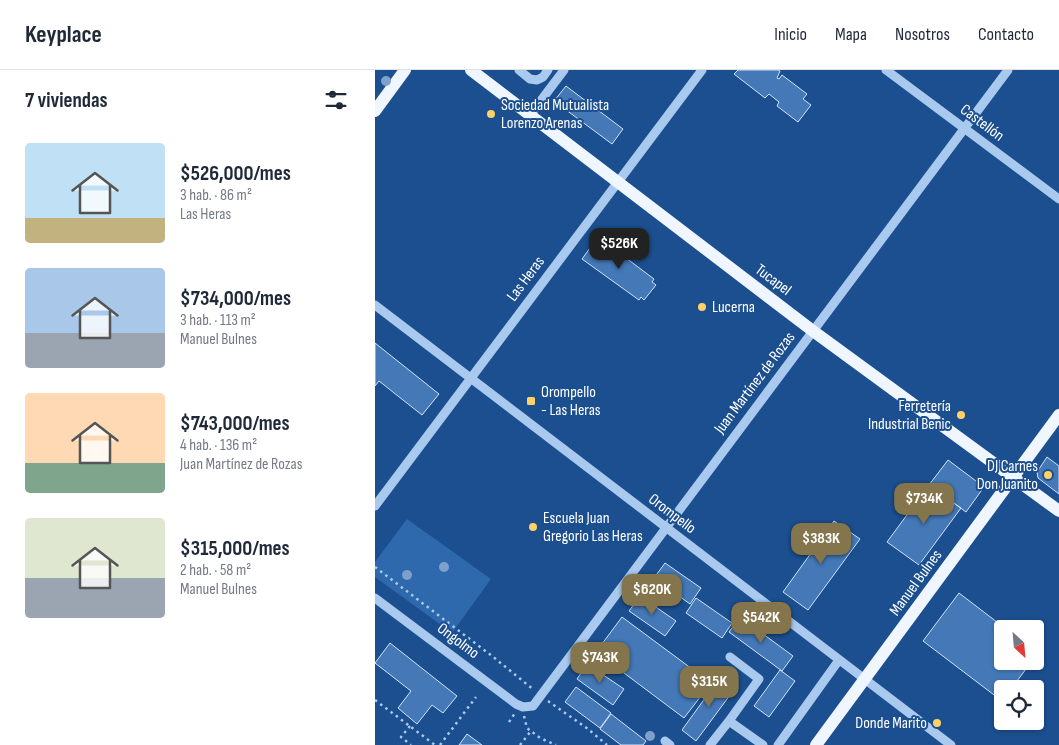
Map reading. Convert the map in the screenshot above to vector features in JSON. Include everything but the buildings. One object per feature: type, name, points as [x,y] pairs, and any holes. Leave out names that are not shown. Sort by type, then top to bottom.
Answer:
[{"type":"main road","points":[[375,111],[405,70]]},
{"type":"main road","name":"Tucapel","points":[[471,70],[813,331],[1059,511]]},
{"type":"main road","name":"Manuel Bulnes","points":[[816,745],[1059,415]]},
{"type":"street","points":[[519,70],[530,79],[537,80],[543,77],[548,70]]},
{"type":"street","points":[[530,115],[564,70]]},
{"type":"street","name":"Las Heras","points":[[375,506],[702,70]]},
{"type":"street","name":"Castellón","points":[[887,70],[1059,199]]},
{"type":"street","name":"Juan Martínez de Rozas","points":[[523,707],[533,706],[541,696],[1008,70]]},
{"type":"street","name":"Orompello","points":[[375,305],[951,745]]},
{"type":"street","name":"Ongolmo","points":[[375,598],[523,707]]},
{"type":"street","points":[[710,745],[759,679],[729,657]]},
{"type":"street","points":[[778,745],[839,660]]},
{"type":"street","points":[[729,720],[763,745]]},
{"type":"path","points":[[375,567],[399,587],[493,656],[541,696],[589,729],[607,745]]},
{"type":"path","points":[[440,745],[476,697]]},
{"type":"path","points":[[375,700],[435,745]]},
{"type":"path","points":[[523,707],[527,728],[555,745]]},
{"type":"path","points":[[410,726],[401,737],[411,745]]},
{"type":"path","points":[[520,745],[531,731]]},
{"type":"path","points":[[403,745],[406,741]]},
{"type":"shaded area","points":[[407,519],[491,579],[452,633],[375,577],[375,562]]},
{"type":"place","name":"Sociedad Mutualista Lorenzo Arenas","points":[[491,114]]},
{"type":"place","name":"Lucerna","points":[[702,307]]},
{"type":"place","name":"Orompello - Las Heras","points":[[531,401]]},
{"type":"place","name":"Ferretería Industrial Benic","points":[[961,415]]},
{"type":"place","name":"DJ Carnes Don Juanito","points":[[1048,475]]},
{"type":"place","name":"Escuela Juan Gregorio Las Heras","points":[[533,527]]},
{"type":"place","name":"Donde Marito","points":[[937,723]]}]
